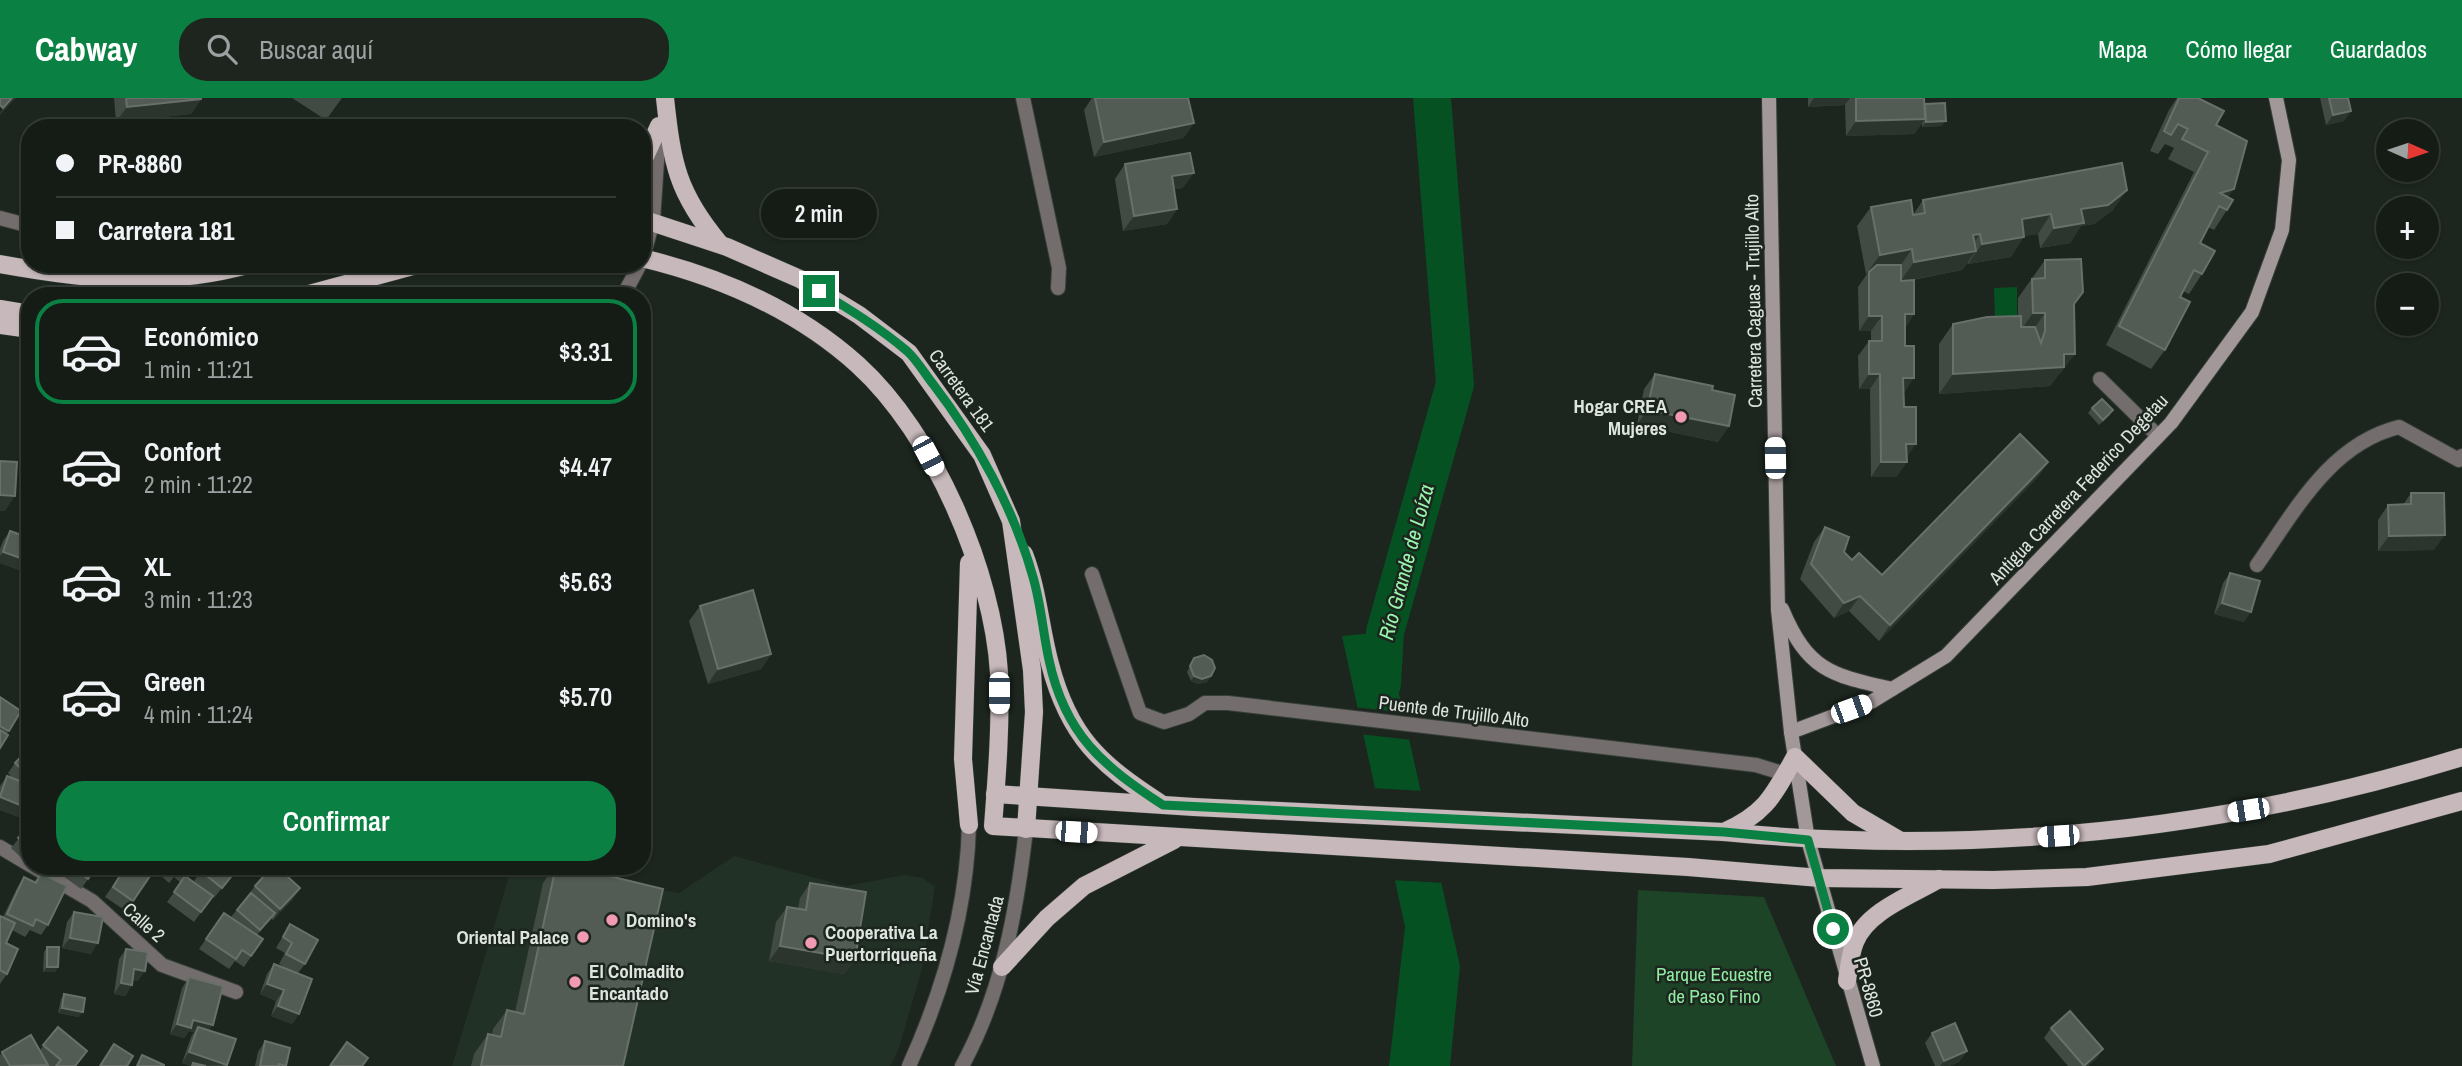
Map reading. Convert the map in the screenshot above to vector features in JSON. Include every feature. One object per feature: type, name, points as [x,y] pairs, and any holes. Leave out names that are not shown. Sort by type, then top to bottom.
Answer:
[{"type":"main road","points":[[663,98],[678,179],[694,213],[720,244]]},
{"type":"main road","points":[[651,143],[659,126]]},
{"type":"main road","name":"Carretera 181","points":[[651,221],[720,244],[800,279],[859,315],[909,353],[949,405],[982,455],[1011,521],[1032,670],[1034,712],[1026,828]]},
{"type":"main road","points":[[651,263],[686,270],[793,316],[858,365],[900,413],[928,456],[969,542],[984,591],[999,670],[993,826],[1688,867],[1820,878],[2087,877],[2174,868],[2269,853],[2462,801]]},
{"type":"main road","points":[[0,264],[21,267]]},
{"type":"main road","points":[[57,273],[133,281],[182,279],[210,273]]},
{"type":"main road","points":[[335,287],[387,273]]},
{"type":"main road","points":[[0,309],[21,312]]},
{"type":"main road","points":[[0,325],[21,328]]},
{"type":"main road","points":[[1011,521],[1033,576],[1050,664],[1069,717],[1090,748],[1112,772],[1163,805]]},
{"type":"main road","points":[[969,542],[969,638],[963,759],[970,825]]},
{"type":"main road","points":[[1724,832],[1750,820],[1773,797],[1795,757],[1824,789],[1853,813],[1899,841]]},
{"type":"main road","points":[[995,794],[1194,807],[1690,830],[1808,840],[1987,841],[2157,825],[2311,798],[2377,783],[2462,757]]},
{"type":"main road","points":[[1002,967],[1065,900],[1084,886],[1186,839]]},
{"type":"main road","points":[[1847,981],[1854,944],[1861,930],[1873,918],[1941,879]]},
{"type":"street","points":[[651,194],[663,98]]},
{"type":"street","points":[[1023,98],[1059,268],[1058,288]]},
{"type":"street","name":"Carretera Caguas - Trujillo Alto","points":[[1769,98],[1777,597],[1791,732],[1808,840],[1820,878]]},
{"type":"street","name":"Antigua Carretera Federico Degetau","points":[[1791,732],[1871,702],[1946,656],[2158,436],[2252,312],[2282,230],[2289,160],[2276,98]]},
{"type":"street","points":[[0,218],[21,224]]},
{"type":"street","points":[[2100,379],[2158,436]]},
{"type":"street","points":[[2256,565],[2325,469],[2382,431],[2399,427],[2459,460],[2462,456]]},
{"type":"street","name":"Puente de Trujillo Alto","points":[[1092,575],[1140,713],[1164,722],[1189,713],[1205,703],[1756,765],[1786,774]]},
{"type":"street","points":[[1777,597],[1794,637],[1813,662],[1841,677],[1892,689]]},
{"type":"street","name":"Vía Encantada","points":[[909,1066],[938,991],[957,923],[965,883],[970,825]]},
{"type":"street","name":"Vía Encantada","points":[[962,1066],[1002,967],[1017,895],[1026,828]]},
{"type":"street","name":"Calle 2","points":[[0,847],[21,859]]},
{"type":"street","name":"Calle 2","points":[[48,875],[92,901],[162,965],[236,992]]},
{"type":"street","name":"PR-8860","points":[[1820,878],[1872,1066]]},
{"type":"shaded area","points":[[2017,287],[2017,324],[1995,321],[1994,288]]},
{"type":"shaded area","points":[[1385,632],[1460,966],[1450,1066],[1389,1066],[1405,927],[1342,636]]},
{"type":"shaded area","points":[[734,856],[846,886],[905,875],[922,878],[935,886],[922,969],[899,1048],[890,1066],[452,1066],[509,875],[578,875],[679,893]]},
{"type":"green space","name":"Parque Ecuestre de Paso Fino","points":[[1638,890],[1764,897],[1836,1066],[1632,1066]]},
{"type":"pier","points":[[1353,707],[1407,713],[1413,740],[1359,734]]},
{"type":"pier","points":[[1371,788],[1424,791],[1445,883],[1391,880]]},
{"type":"building","points":[[0,98],[12,98],[3,108]]},
{"type":"building","points":[[126,98],[201,98],[201,99],[127,107]]},
{"type":"building","points":[[1095,98],[1188,98],[1194,123],[1104,142]]},
{"type":"building","points":[[1856,98],[1924,98],[1925,119],[1856,121]]},
{"type":"building","points":[[2179,98],[2198,98],[2224,111],[2216,125],[2247,141],[2234,189],[2220,193],[2233,200],[2227,210],[2219,206],[2200,243],[2215,251],[2202,274],[2194,270],[2180,297],[2190,302],[2165,350],[2119,326],[2208,152],[2182,139],[2188,129],[2178,124],[2171,135],[2164,131]]},
{"type":"building","points":[[2329,98],[2348,98],[2351,111],[2333,115]]},
{"type":"building","points":[[1945,103],[1946,121],[1926,122],[1925,104]]},
{"type":"building","points":[[1190,153],[1194,173],[1172,176],[1177,209],[1134,216],[1125,164]]},
{"type":"building","points":[[2122,163],[2127,190],[2108,205],[2081,209],[2084,223],[2054,228],[2051,214],[2022,219],[2024,237],[1982,244],[1980,234],[1973,235],[1976,251],[1914,262],[1912,249],[1880,255],[1871,207],[1911,200],[1913,215],[1925,213],[1923,200]]},
{"type":"building","points":[[2081,259],[2083,292],[2074,304],[2075,354],[2064,354],[2064,367],[1953,374],[1953,324],[1987,317],[2021,316],[2021,327],[2035,327],[2041,343],[2045,331],[2045,313],[2033,313],[2032,279],[2045,278],[2045,260]]},
{"type":"building","points":[[1877,265],[1901,265],[1901,281],[1914,280],[1914,314],[1905,314],[1905,346],[1914,346],[1914,378],[1903,378],[1904,407],[1916,407],[1916,444],[1906,444],[1907,462],[1881,462],[1880,374],[1869,374],[1869,341],[1882,341],[1882,316],[1869,316],[1869,272]]},
{"type":"building","points":[[1655,374],[1713,386],[1712,390],[1735,395],[1729,426],[1647,410]]},
{"type":"building","points":[[2102,399],[2113,410],[2103,420],[2092,408]]},
{"type":"building","points":[[2020,434],[2048,462],[1890,625],[1860,596],[1844,603],[1811,564],[1825,527],[1849,537],[1844,552],[1852,560],[1859,553],[1882,575]]},
{"type":"building","points":[[0,461],[17,462],[15,496],[0,495]]},
{"type":"building","points":[[2411,493],[2444,493],[2445,535],[2389,536],[2388,505],[2411,504]]},
{"type":"building","points":[[10,531],[21,535],[21,558],[3,552]]},
{"type":"building","points":[[2230,573],[2260,581],[2251,612],[2222,603]]},
{"type":"building","points":[[753,590],[771,654],[718,669],[700,606]]},
{"type":"building","points":[[1204,655],[1212,660],[1215,668],[1211,676],[1202,679],[1194,676],[1190,666],[1194,658]]},
{"type":"building","points":[[0,697],[21,711],[9,731],[0,726]]},
{"type":"building","points":[[0,730],[8,735],[0,748]]},
{"type":"building","points":[[21,757],[21,769],[15,763]]},
{"type":"building","points":[[7,776],[21,781],[21,805],[0,797]]},
{"type":"building","points":[[40,875],[45,875],[67,886],[48,925],[36,919],[33,926],[7,914],[24,877],[36,883]]},
{"type":"building","points":[[120,875],[151,875],[133,901],[113,887]]},
{"type":"building","points":[[206,875],[232,875],[222,888]]},
{"type":"building","points":[[265,875],[286,875],[300,888],[280,909],[255,886]]},
{"type":"building","points":[[554,875],[605,875],[663,889],[623,1066],[481,1066],[488,1034],[501,1037],[507,1010],[524,1014]]},
{"type":"building","points":[[185,876],[213,896],[201,912],[174,892]]},
{"type":"building","name":"Cooperativa La Puertorriqueña","points":[[810,883],[866,892],[855,959],[780,946],[787,907],[806,910]]},
{"type":"building","points":[[251,893],[275,913],[260,930],[237,910]]},
{"type":"building","points":[[74,912],[103,917],[98,943],[70,938]]},
{"type":"building","points":[[224,913],[263,939],[251,956],[242,950],[236,959],[206,939]]},
{"type":"building","points":[[0,916],[15,923],[6,943],[18,949],[7,974],[0,970]]},
{"type":"building","points":[[290,924],[318,940],[305,964],[286,954],[292,943],[283,937]]},
{"type":"building","points":[[47,947],[59,947],[58,967],[47,967]]},
{"type":"building","points":[[126,949],[148,952],[145,971],[134,969],[132,985],[121,983]]},
{"type":"building","points":[[274,964],[312,979],[299,1014],[278,1006],[284,990],[267,984]]},
{"type":"building","points":[[189,977],[223,986],[213,1025],[193,1020],[191,1028],[177,1024]]},
{"type":"building","points":[[64,994],[85,998],[83,1012],[62,1008]]},
{"type":"building","points":[[2070,1011],[2103,1049],[2084,1066],[2051,1028]]},
{"type":"building","points":[[1955,1023],[1967,1051],[1944,1061],[1932,1033]]},
{"type":"building","points":[[58,1027],[87,1051],[75,1066],[56,1066],[61,1060],[43,1045]]},
{"type":"building","points":[[198,1027],[236,1039],[227,1065],[189,1052]]},
{"type":"building","points":[[31,1035],[48,1065],[10,1066],[2,1052]]},
{"type":"building","points":[[265,1041],[290,1048],[286,1066],[260,1066]]},
{"type":"building","points":[[347,1042],[368,1058],[362,1066],[330,1066]]},
{"type":"building","points":[[114,1044],[133,1056],[127,1066],[100,1066]]},
{"type":"building","points":[[142,1055],[164,1065],[164,1066],[137,1066]]},
{"type":"waterway","name":"Río Grande de Loíza","points":[[1382,684],[1385,632],[1455,384],[1432,98]]},
{"type":"place","name":"Hogar CREA Mujeres","points":[[1681,417]]},
{"type":"place","name":"Domino's","points":[[612,920]]},
{"type":"place","name":"Oriental Palace","points":[[583,937]]},
{"type":"place","name":"Cooperativa La Puertorriqueña","points":[[811,943]]},
{"type":"place","name":"El Colmadito Encantado","points":[[575,982]]},
{"type":"route","points":[[819,291],[859,315],[909,353],[949,405],[982,455],[1033,576],[1050,664],[1069,717],[1090,748],[1112,772],[1163,805],[1724,832],[1808,840],[1833,929]]}]
